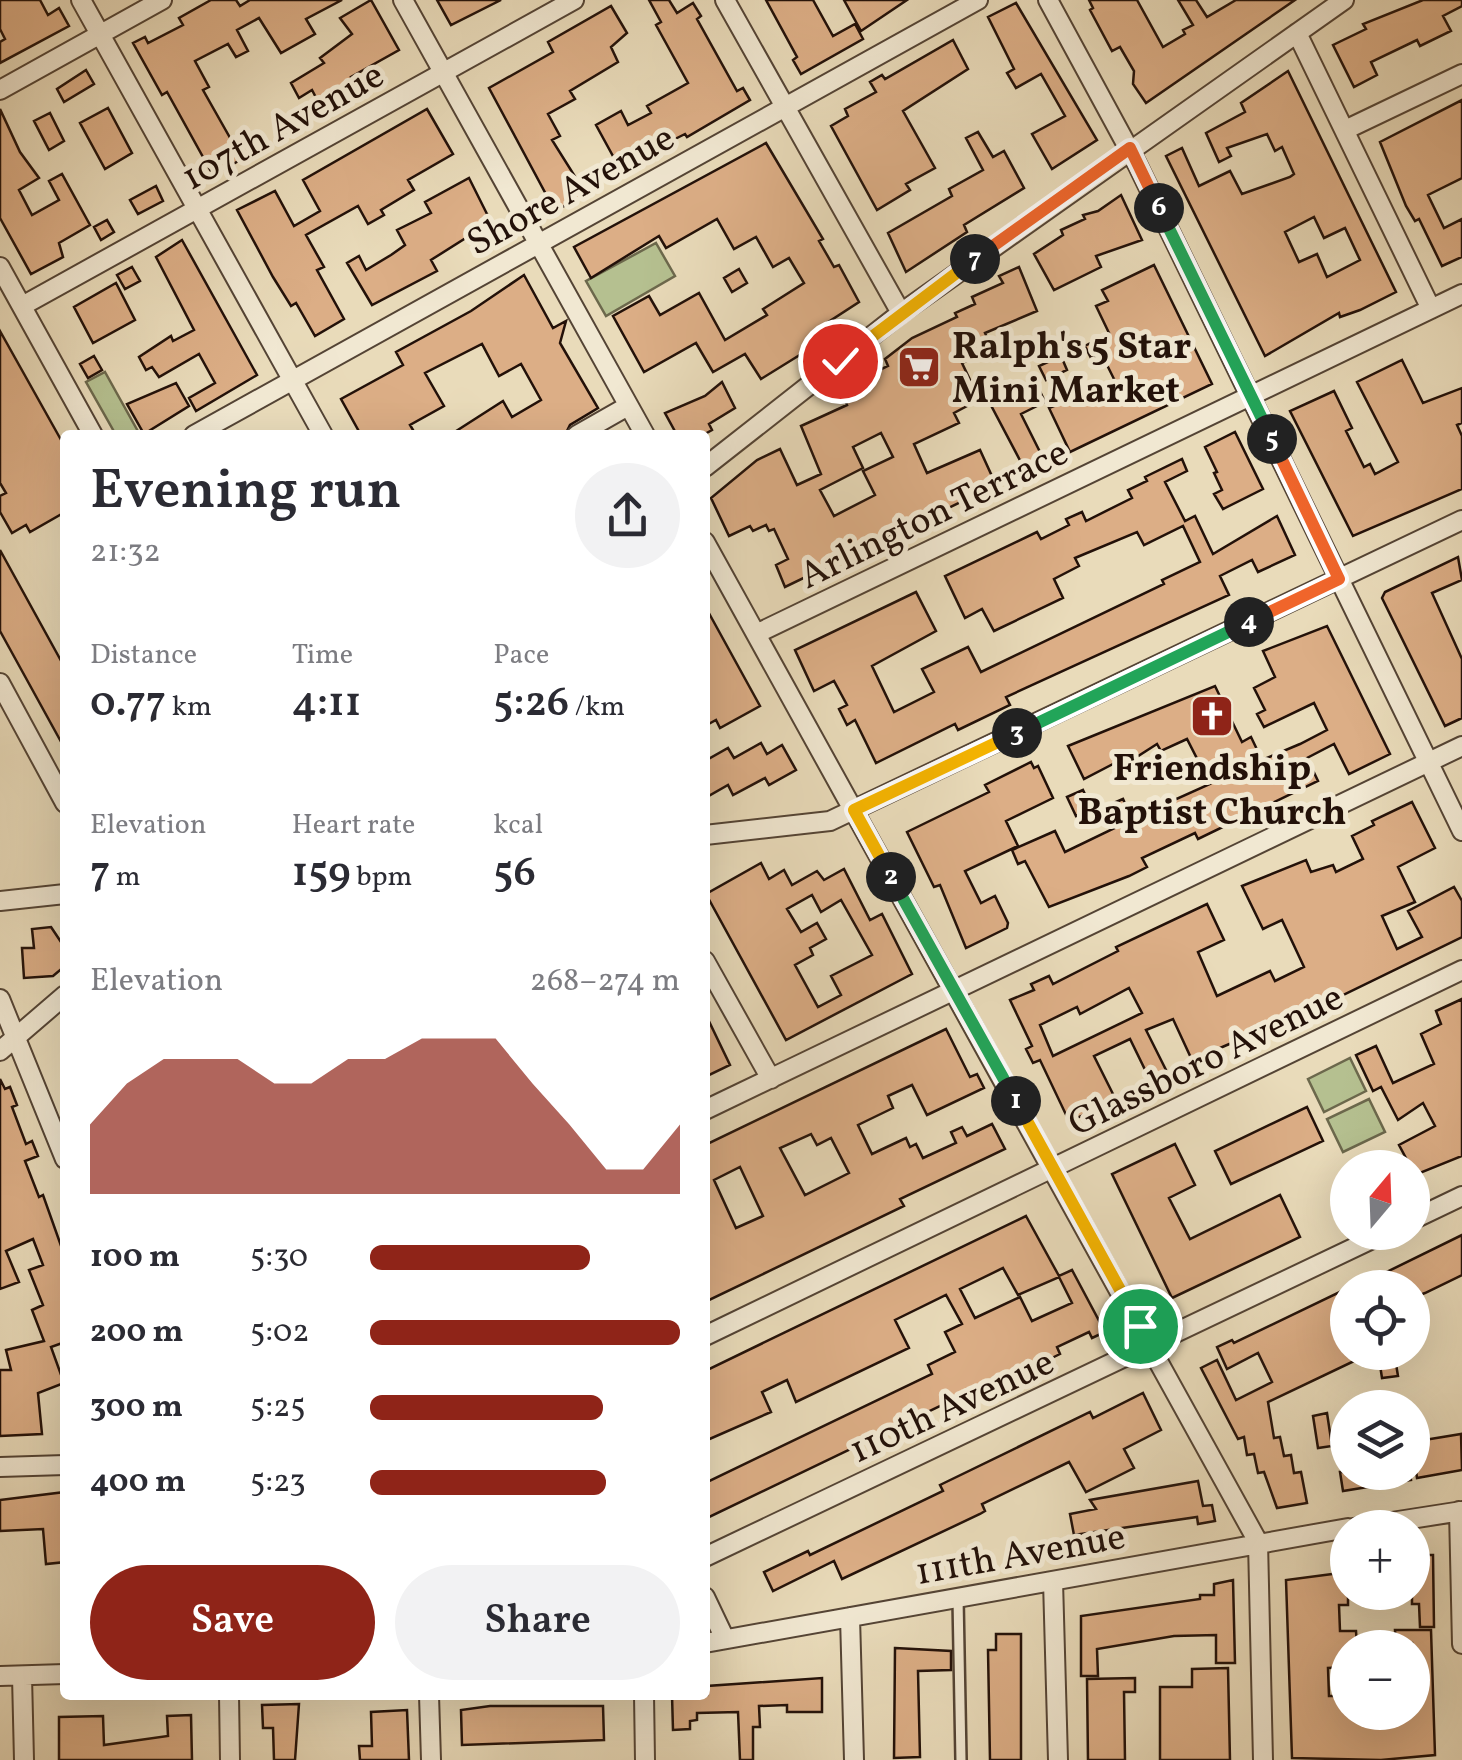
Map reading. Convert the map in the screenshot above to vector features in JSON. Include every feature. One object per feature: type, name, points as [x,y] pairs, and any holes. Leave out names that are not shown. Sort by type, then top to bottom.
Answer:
[{"type":"street","points":[[82,0],[320,430]]},
{"type":"street","points":[[0,90],[162,0]]},
{"type":"street","points":[[403,0],[642,430]]},
{"type":"street","name":"107th Avenue","points":[[22,306],[574,0]]},
{"type":"street","points":[[725,0],[900,313]]},
{"type":"street","name":"Shore Avenue","points":[[203,430],[978,0]]},
{"type":"street","points":[[1048,0],[1130,148],[1462,831]]},
{"type":"street","points":[[710,463],[900,313],[1344,0]]},
{"type":"street","points":[[1297,33],[1431,309]]},
{"type":"street","points":[[1345,130],[1462,74]]},
{"type":"street","points":[[0,267],[90,430]]},
{"type":"street","name":"Arlington Terrace","points":[[756,634],[1462,294]]},
{"type":"street","points":[[586,430],[628,406]]},
{"type":"street","points":[[710,834],[830,822],[1462,520]]},
{"type":"street","points":[[710,551],[1258,1542],[1263,1760]]},
{"type":"street","points":[[2,690],[60,794]]},
{"type":"street","points":[[710,1108],[1462,746]]},
{"type":"street","points":[[0,901],[60,895]]},
{"type":"street","points":[[710,970],[770,1078]]},
{"type":"street","name":"Glassboro Avenue","points":[[710,1334],[1462,970]]},
{"type":"street","points":[[0,1051],[60,998]]},
{"type":"street","points":[[0,999],[60,1147]]},
{"type":"street","points":[[1430,1211],[1462,1196]]},
{"type":"street","name":"110th Avenue","points":[[710,1555],[1350,1250]]},
{"type":"street","points":[[0,1466],[60,1464]]},
{"type":"street","points":[[1460,1511],[1462,1644]]},
{"type":"street","name":"111th Avenue","points":[[1430,1516],[1460,1511]]},
{"type":"street","name":"111th Avenue","points":[[710,1642],[1330,1531]]},
{"type":"street","points":[[1053,1581],[1058,1760]]},
{"type":"street","points":[[710,1607],[726,1639]]},
{"type":"street","points":[[850,1617],[854,1760]]},
{"type":"street","points":[[0,1676],[60,1674]]},
{"type":"street","points":[[22,1676],[24,1760]]},
{"type":"street","points":[[229,1700],[230,1760]]},
{"type":"street","points":[[429,1700],[431,1760]]},
{"type":"street","points":[[644,1700],[645,1760]]},
{"type":"lane","points":[[958,1598],[961,1760]]},
{"type":"green space","points":[[656,243],[675,276],[606,316],[586,281]]},
{"type":"green space","points":[[105,372],[137,430],[113,430],[86,382]]},
{"type":"green space","points":[[1350,1058],[1366,1091],[1324,1112],[1308,1079]]},
{"type":"green space","points":[[1369,1099],[1385,1132],[1342,1150],[1327,1119]]},
{"type":"building","points":[[0,0],[40,0],[48,15],[59,8],[69,26],[0,63],[0,42],[5,39],[0,29]]},
{"type":"building","points":[[211,0],[236,0],[240,6],[250,0],[342,0],[306,19],[315,34],[281,53],[259,18],[237,30],[248,51],[236,57],[228,44],[195,61],[209,87],[203,90],[242,159],[213,175],[167,92],[162,95],[133,43],[145,37],[148,43],[183,25],[179,18]]},
{"type":"building","points":[[371,0],[399,50],[351,77],[361,94],[347,102],[343,95],[321,107],[312,90],[299,98],[291,83],[324,63],[320,58],[352,34],[340,18]]},
{"type":"building","points":[[437,0],[501,0],[451,25]]},
{"type":"building","points":[[649,0],[669,0],[677,13],[693,3],[701,16],[697,19],[737,91],[743,88],[750,100],[687,137],[685,134],[619,167],[596,125],[621,111],[628,125],[651,113],[647,106],[688,83],[656,25],[661,22]]},
{"type":"building","points":[[766,0],[813,0],[833,36],[855,24],[863,39],[801,74],[793,60],[797,57]]},
{"type":"building","points":[[844,0],[907,0],[861,31]]},
{"type":"building","points":[[1089,0],[1137,0],[1163,47],[1193,25],[1178,0],[1196,0],[1207,17],[1236,0],[1295,0],[1146,103],[1133,84],[1134,71],[1120,47],[1112,51],[1090,10],[1093,8]]},
{"type":"building","points":[[1423,0],[1462,0],[1462,6],[1443,16],[1451,31],[1420,46],[1417,40],[1371,62],[1377,75],[1354,87],[1333,45],[1366,29],[1363,24]]},
{"type":"building","points":[[1016,3],[1097,140],[1052,169],[1032,134],[1065,116],[1041,74],[1016,88],[1007,73],[1014,69],[988,17]]},
{"type":"building","points":[[611,6],[627,33],[611,47],[618,62],[570,91],[575,99],[548,114],[560,136],[552,140],[586,194],[555,211],[489,88],[553,52],[548,42]]},
{"type":"building","points":[[953,40],[968,69],[903,111],[935,168],[906,184],[910,190],[877,210],[831,126],[848,116],[845,109],[876,92],[870,82],[882,75],[885,79]]},
{"type":"building","points":[[86,70],[94,84],[64,102],[57,89]]},
{"type":"building","points":[[1288,71],[1396,292],[1360,310],[1340,317],[1339,313],[1265,356],[1166,156],[1182,148],[1199,186],[1230,171],[1242,194],[1290,177],[1294,174],[1282,147],[1275,151],[1267,134],[1227,148],[1231,156],[1219,162],[1206,133],[1245,112],[1241,103]],"holes":[[[1314,217],[1324,238],[1345,228],[1360,260],[1327,277],[1317,254],[1299,262],[1285,232]]]},
{"type":"building","points":[[1462,100],[1462,178],[1428,195],[1444,228],[1462,219],[1462,257],[1442,266],[1419,219],[1415,221],[1406,206],[1380,142]]},
{"type":"building","points":[[108,108],[132,153],[105,169],[80,123]]},
{"type":"building","points":[[0,109],[20,152],[39,178],[19,190],[32,215],[59,200],[49,181],[62,174],[90,225],[59,243],[63,257],[31,274],[0,218]]},
{"type":"building","points":[[427,109],[453,154],[408,180],[414,190],[381,210],[384,215],[368,224],[358,206],[306,235],[324,267],[317,270],[344,319],[315,336],[296,303],[291,306],[273,277],[237,210],[275,191],[294,226],[320,211],[303,180]]},
{"type":"building","points":[[50,113],[64,141],[49,150],[34,121]]},
{"type":"building","points":[[978,132],[993,157],[1004,151],[1024,188],[964,225],[967,232],[906,272],[888,233],[952,196],[949,189],[983,170],[966,138]]},
{"type":"building","points":[[766,143],[823,239],[819,241],[834,267],[839,265],[859,302],[813,332],[819,343],[761,379],[745,354],[713,372],[696,343],[644,372],[613,316],[649,296],[660,315],[699,293],[725,340],[767,315],[763,309],[804,283],[789,258],[773,267],[756,237],[734,249],[717,219],[666,248],[659,236],[591,278],[574,247]]},
{"type":"building","points":[[469,178],[491,222],[431,260],[437,271],[372,305],[347,263],[359,256],[366,270],[391,255],[405,245],[397,230],[431,213],[425,202]]},
{"type":"building","points":[[156,186],[163,201],[138,214],[130,200]]},
{"type":"building","points":[[1121,195],[1142,240],[1096,256],[1101,267],[1054,290],[1034,254],[1063,235],[1061,230],[1085,219],[1083,215],[1098,211]]},
{"type":"building","points":[[107,220],[114,232],[101,240],[94,227]]},
{"type":"building","points":[[182,240],[257,375],[196,411],[189,398],[215,383],[199,354],[159,377],[152,367],[146,370],[139,357],[171,336],[173,341],[194,330],[156,257]]},
{"type":"building","points":[[1154,265],[1212,384],[1070,452],[1049,408],[1115,381],[1101,353],[1091,358],[1085,346],[1109,333],[1096,306],[1108,301],[1102,290]]},
{"type":"building","points":[[132,267],[140,281],[125,289],[117,275]]},
{"type":"building","points":[[1019,267],[1037,311],[985,333],[992,349],[962,363],[973,386],[998,375],[1009,399],[1038,387],[1045,402],[1021,414],[1042,456],[1023,466],[986,396],[954,413],[959,423],[914,444],[927,473],[980,450],[996,485],[785,587],[776,565],[788,559],[774,529],[769,531],[766,525],[753,531],[750,526],[729,536],[711,498],[757,460],[780,449],[797,485],[821,474],[801,426],[847,405],[844,398],[869,386],[865,377],[888,366],[885,359],[912,338],[975,304],[972,297],[1003,283],[999,276]],"holes":[[[881,433],[893,457],[863,471],[875,495],[834,516],[820,490],[863,468],[853,447]]]},
{"type":"building","points":[[739,269],[747,283],[732,292],[724,278]]},
{"type":"building","points":[[524,275],[553,328],[566,321],[560,343],[598,408],[568,430],[458,430],[503,401],[512,417],[541,400],[521,364],[499,376],[482,344],[425,373],[444,406],[410,425],[413,430],[358,430],[341,399],[403,365],[396,352],[471,311]]},
{"type":"building","points":[[116,283],[135,320],[93,343],[74,307]]},
{"type":"building","points":[[0,331],[60,438],[60,515],[30,532],[26,525],[12,533],[0,512],[0,496],[6,493],[0,483]]},
{"type":"building","points":[[94,356],[102,370],[88,378],[80,364]]},
{"type":"building","points":[[1061,356],[1067,370],[1046,380],[1039,366]]},
{"type":"building","points":[[1402,360],[1423,403],[1462,388],[1462,423],[1457,425],[1462,436],[1462,489],[1353,536],[1290,411],[1334,391],[1352,428],[1346,431],[1364,467],[1370,464],[1375,474],[1398,462],[1357,382]]},
{"type":"building","points":[[722,382],[735,408],[709,424],[710,431],[674,430],[665,413],[705,396]]},
{"type":"building","points":[[176,383],[189,406],[150,430],[142,430],[127,404]]},
{"type":"building","points":[[1235,432],[1263,489],[1223,509],[1214,494],[1222,490],[1214,473],[1217,472],[1205,447]]},
{"type":"building","points":[[1182,459],[1187,471],[1165,482],[1185,521],[1195,516],[1213,554],[1277,516],[1295,555],[1258,572],[1252,560],[1220,576],[1229,595],[1006,697],[1010,705],[958,730],[955,724],[876,763],[855,720],[847,725],[839,709],[847,705],[834,681],[814,691],[795,650],[916,592],[936,631],[872,666],[894,712],[934,692],[922,669],[968,647],[981,672],[1164,584],[1162,580],[1200,562],[1183,526],[1144,545],[1137,532],[1075,558],[1079,566],[1054,579],[1063,598],[994,631],[982,609],[965,618],[945,576],[1037,532],[1041,539],[1069,525],[1066,519],[1082,512],[1086,521],[1132,498],[1128,490]]},
{"type":"building","points":[[0,550],[60,659],[60,740],[0,631]]},
{"type":"building","points":[[1458,557],[1462,580],[1432,593],[1462,659],[1462,718],[1445,726],[1382,598],[1385,592]]},
{"type":"building","points":[[710,615],[760,706],[720,728],[716,720],[710,723]]},
{"type":"building","points":[[1327,626],[1390,754],[1349,774],[1334,744],[1307,758],[1318,781],[1198,839],[1195,833],[1142,858],[1147,867],[1129,876],[1049,907],[1025,861],[1018,864],[1012,850],[1055,831],[1065,852],[1119,826],[1109,805],[1123,799],[1132,819],[1210,784],[1187,739],[1161,751],[1157,744],[1118,769],[1115,763],[1084,779],[1068,746],[1215,686],[1242,742],[1251,737],[1262,760],[1300,744],[1327,730],[1314,703],[1264,727],[1257,714],[1265,710],[1254,688],[1275,677],[1263,651]]},
{"type":"building","points":[[761,743],[767,754],[782,745],[796,770],[769,785],[765,778],[733,795],[728,785],[710,795],[710,758],[728,748],[734,758]]},
{"type":"building","points":[[1031,762],[1034,768],[1038,766],[1053,798],[1006,821],[1018,846],[965,871],[981,903],[995,896],[1008,923],[1007,928],[966,948],[940,885],[934,887],[907,832],[989,792],[985,785]]},
{"type":"building","points":[[1083,790],[1092,809],[1076,816],[1067,797]]},
{"type":"building","points":[[1412,802],[1435,848],[1398,867],[1415,902],[1382,916],[1397,949],[1422,937],[1408,911],[1454,887],[1462,901],[1462,937],[1304,1014],[1260,1025],[1262,1030],[1192,1060],[1173,1019],[1146,1030],[1170,1078],[1153,1086],[1130,1039],[1094,1056],[1117,1102],[1069,1121],[1040,1060],[1033,1063],[1026,1049],[1032,1046],[1010,1000],[1034,990],[1031,984],[1049,976],[1053,984],[1118,951],[1116,947],[1207,904],[1224,940],[1198,952],[1217,996],[1270,971],[1275,981],[1304,967],[1282,920],[1263,929],[1242,886],[1306,860],[1311,872],[1333,865],[1336,872],[1363,859],[1352,836],[1374,825],[1372,821]],"holes":[[[1129,988],[1142,1013],[1053,1056],[1040,1025],[1077,1007],[1080,1014]]]},
{"type":"building","points":[[761,863],[769,879],[784,870],[792,885],[817,871],[824,880],[844,869],[870,920],[882,914],[912,974],[786,1040],[710,901],[710,892]],"holes":[[[812,895],[821,912],[841,900],[872,955],[831,976],[841,995],[818,1007],[795,965],[813,955],[810,948],[826,939],[817,923],[801,932],[787,909]]]},
{"type":"building","points":[[51,927],[60,940],[60,970],[53,976],[24,978],[22,948],[34,948],[32,929]]},
{"type":"building","points":[[1462,999],[1462,1156],[1430,1169],[1430,1150],[1402,1150],[1399,1145],[1435,1126],[1423,1103],[1398,1120],[1381,1087],[1373,1091],[1356,1055],[1376,1046],[1393,1083],[1434,1064],[1421,1034],[1441,1024],[1436,1011]]},
{"type":"building","points":[[710,1023],[730,1065],[710,1075]]},
{"type":"building","points":[[946,1029],[970,1077],[977,1074],[984,1088],[927,1115],[912,1085],[888,1096],[893,1108],[858,1125],[872,1154],[906,1138],[910,1147],[916,1144],[923,1158],[956,1143],[951,1132],[962,1127],[967,1136],[992,1124],[1005,1149],[900,1199],[904,1206],[710,1300],[710,1143]],"holes":[[[811,1134],[817,1145],[831,1138],[849,1173],[805,1195],[780,1148]],[[740,1167],[763,1216],[736,1228],[714,1180]]]},
{"type":"building","points":[[0,1079],[5,1089],[10,1087],[17,1105],[12,1107],[26,1144],[32,1141],[38,1156],[25,1161],[39,1197],[43,1195],[60,1243],[60,1344],[51,1347],[60,1385],[38,1393],[42,1434],[0,1436],[0,1370],[11,1370],[6,1350],[44,1341],[32,1310],[43,1305],[29,1270],[43,1265],[33,1239],[6,1251],[19,1282],[0,1289]]},
{"type":"building","points":[[1307,1107],[1323,1141],[1231,1184],[1215,1151]]},
{"type":"building","points":[[1175,1144],[1195,1185],[1169,1198],[1190,1239],[1280,1195],[1300,1237],[1172,1298],[1112,1174]]},
{"type":"building","points":[[1026,1216],[1059,1276],[1072,1270],[1105,1332],[1092,1338],[1089,1332],[1057,1347],[1060,1354],[949,1408],[946,1403],[710,1517],[710,1481],[932,1374],[928,1365],[955,1352],[945,1332],[962,1324],[946,1295],[895,1320],[909,1348],[796,1402],[787,1380],[762,1392],[771,1412],[710,1439],[710,1369]],"holes":[[[1003,1268],[1018,1295],[1059,1277],[1072,1303],[1032,1321],[1020,1297],[975,1318],[960,1289]]]},
{"type":"building","points":[[1462,1235],[1462,1275],[1430,1291],[1430,1270],[1391,1270]]},
{"type":"building","points":[[1330,1297],[1330,1370],[1335,1370],[1268,1402],[1274,1438],[1280,1437],[1284,1456],[1291,1455],[1294,1473],[1301,1472],[1307,1503],[1277,1508],[1264,1472],[1258,1473],[1254,1454],[1247,1455],[1244,1437],[1238,1439],[1201,1368],[1217,1360],[1236,1400],[1272,1382],[1258,1353],[1227,1369],[1217,1347],[1232,1340],[1234,1343]]},
{"type":"building","points":[[1381,1370],[1397,1370],[1398,1376],[1382,1378]]},
{"type":"building","points":[[1143,1393],[1161,1430],[1124,1449],[1134,1468],[1086,1492],[1069,1462],[982,1504],[985,1511],[980,1514],[842,1579],[834,1561],[773,1591],[764,1572],[808,1551],[810,1555],[943,1491],[940,1485],[1090,1412],[1093,1418]]},
{"type":"building","points":[[1327,1413],[1330,1446],[1318,1448],[1313,1416]]},
{"type":"building","points":[[1461,1434],[1462,1470],[1430,1476],[1430,1439]]},
{"type":"building","points":[[1198,1481],[1203,1506],[1212,1505],[1215,1521],[1198,1524],[1197,1517],[1074,1535],[1070,1514],[1096,1509],[1090,1500]]},
{"type":"building","points":[[60,1493],[60,1563],[46,1564],[43,1529],[0,1531],[0,1500]]},
{"type":"building","points":[[1433,1555],[1434,1627],[1420,1627],[1419,1610],[1430,1610]]},
{"type":"building","points":[[1330,1574],[1330,1610],[1339,1610],[1340,1630],[1330,1630],[1330,1730],[1430,1730],[1431,1630],[1435,1755],[1381,1760],[1292,1758],[1286,1580]]},
{"type":"building","points":[[1233,1580],[1235,1663],[1216,1663],[1216,1635],[1174,1636],[1097,1649],[1098,1676],[1081,1676],[1081,1616],[1200,1599],[1200,1595],[1214,1595],[1214,1584]]},
{"type":"building","points":[[996,1634],[1021,1634],[1021,1760],[990,1760],[988,1650],[996,1650]]},
{"type":"building","points":[[895,1648],[951,1651],[951,1670],[918,1671],[920,1757],[894,1758]]},
{"type":"building","points":[[1228,1668],[1230,1760],[1160,1760],[1160,1687],[1192,1687],[1192,1669]]},
{"type":"building","points":[[822,1678],[822,1712],[787,1712],[787,1705],[759,1706],[760,1727],[753,1727],[753,1760],[740,1760],[738,1712],[697,1713],[697,1720],[690,1721],[690,1729],[673,1730],[672,1700],[710,1700],[710,1686]]},
{"type":"building","points":[[1135,1678],[1135,1692],[1124,1692],[1125,1760],[1088,1760],[1087,1679]]},
{"type":"building","points":[[299,1704],[295,1760],[274,1760],[273,1728],[263,1728],[262,1705]]},
{"type":"building","points":[[490,1706],[603,1706],[604,1740],[462,1745],[461,1710]]},
{"type":"building","points":[[407,1710],[409,1760],[360,1760],[359,1746],[372,1746],[371,1712]]},
{"type":"building","points":[[191,1715],[192,1760],[59,1760],[59,1717],[103,1716],[104,1745],[168,1736],[167,1716]]},
{"type":"place","name":"Ralph's 5 Star Mini Market","points":[[919,367]]},
{"type":"place","name":"Friendship Baptist Church","points":[[1212,716]]},
{"type":"route","points":[[840,361],[900,313],[1130,148],[1339,579],[854,810],[1140,1326]]}]
